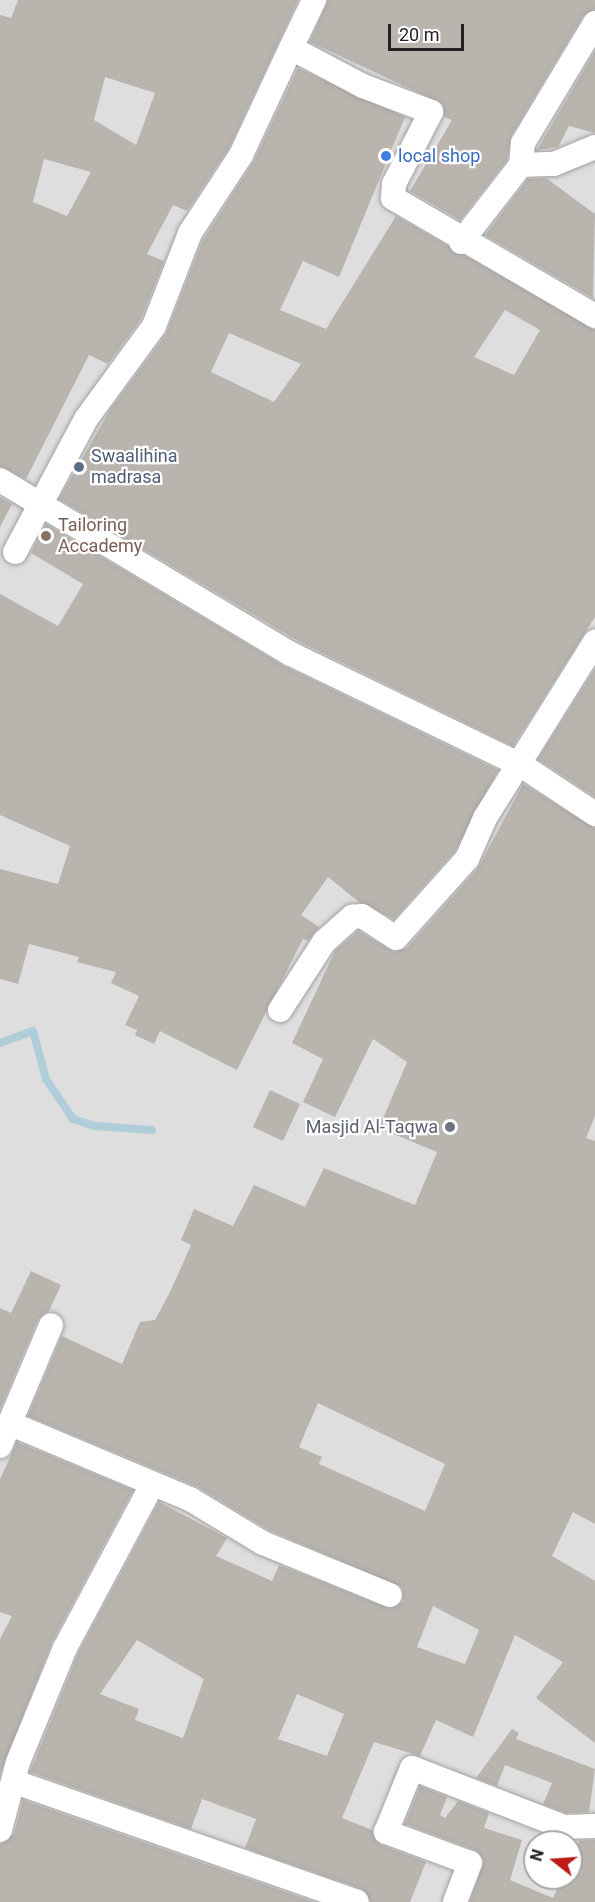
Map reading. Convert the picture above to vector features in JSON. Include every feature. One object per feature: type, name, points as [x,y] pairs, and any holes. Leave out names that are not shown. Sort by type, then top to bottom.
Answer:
[{"type":"street","points":[[15,552],[86,418],[154,326],[190,232],[241,156],[314,0]]},
{"type":"street","points":[[461,242],[521,165],[523,143],[595,23]]},
{"type":"street","points":[[291,48],[363,86],[432,112],[394,184],[393,198],[461,242],[595,316]]},
{"type":"street","points":[[521,165],[554,164],[595,147]]},
{"type":"street","points":[[0,480],[38,505],[291,654],[521,765],[595,814]]},
{"type":"street","points":[[280,1011],[324,942],[352,917],[362,916],[388,937],[402,933],[467,859],[485,818],[521,765],[595,642]]},
{"type":"street","points":[[0,1446],[51,1325]]},
{"type":"street","points":[[9,1423],[208,1508],[263,1543],[390,1595]]},
{"type":"street","points":[[0,1830],[15,1782],[65,1648],[152,1485]]},
{"type":"street","points":[[455,1902],[470,1863],[386,1832],[412,1768],[564,1827],[595,1826]]},
{"type":"street","points":[[15,1782],[357,1902]]},
{"type":"shaded area","points":[[0,0],[595,0],[595,1902],[0,1902]]},
{"type":"building","points":[[18,0],[298,0],[229,148],[187,211],[173,205],[147,254],[164,261],[141,319],[108,364],[89,355],[26,479],[0,466],[0,15],[11,18]],"holes":[[[105,77],[155,93],[136,145],[94,120]],[[44,159],[91,172],[67,216],[33,202]]]},
{"type":"building","points":[[328,0],[595,0],[595,9],[583,16],[511,136],[507,160],[460,220],[410,191],[452,120],[444,117],[443,104],[310,42]]},
{"type":"building","points":[[595,51],[595,133],[569,126],[558,147],[537,150]]},
{"type":"building","points":[[298,68],[405,117],[339,277],[303,261],[280,310],[326,329],[396,216],[595,330],[595,617],[513,746],[298,641],[59,499],[110,410],[166,334],[203,240],[254,161]],"holes":[[[505,310],[540,330],[514,375],[474,357]],[[229,333],[301,364],[274,402],[211,372]]]},
{"type":"building","points":[[546,178],[595,214],[593,298],[485,235],[528,179]]},
{"type":"building","points":[[0,497],[12,504],[0,527]]},
{"type":"building","points":[[46,524],[284,666],[498,770],[455,851],[394,919],[359,902],[328,877],[301,915],[319,927],[308,941],[303,939],[237,1070],[160,1031],[154,1044],[135,1035],[137,1030],[125,1025],[139,996],[111,983],[116,972],[77,962],[79,957],[29,944],[18,984],[0,979],[0,869],[58,884],[70,846],[0,815],[0,594],[58,626],[83,584],[31,553]]},
{"type":"building","points":[[595,669],[595,797],[538,759]]},
{"type":"building","points":[[523,784],[595,828],[595,1116],[586,1138],[595,1141],[595,1524],[573,1512],[552,1556],[595,1581],[595,1743],[536,1698],[563,1662],[515,1635],[473,1737],[436,1720],[420,1756],[374,1742],[342,1818],[372,1830],[381,1845],[426,1862],[410,1902],[371,1902],[362,1889],[245,1848],[256,1819],[202,1799],[191,1829],[30,1772],[78,1654],[159,1502],[227,1538],[216,1556],[272,1581],[279,1565],[391,1609],[403,1601],[402,1587],[269,1530],[196,1486],[28,1416],[62,1336],[122,1364],[140,1322],[155,1320],[170,1292],[191,1245],[181,1240],[194,1209],[233,1226],[254,1185],[305,1207],[324,1168],[415,1205],[437,1152],[379,1128],[407,1062],[373,1039],[335,1117],[303,1102],[323,1059],[292,1043],[335,951],[358,931],[394,952],[407,948],[478,868]],"holes":[[[318,1403],[445,1464],[425,1511],[319,1464],[322,1457],[299,1447]],[[433,1606],[479,1630],[465,1664],[417,1647]],[[137,1640],[204,1679],[183,1738],[135,1720],[139,1709],[100,1694]],[[297,1694],[344,1714],[327,1756],[278,1739]]]},
{"type":"building","points":[[270,1090],[300,1104],[283,1141],[253,1127]]},
{"type":"building","points":[[31,1271],[61,1285],[49,1311],[38,1319],[0,1409],[0,1308],[11,1313]]},
{"type":"building","points":[[17,1442],[133,1490],[52,1642],[0,1774],[0,1639],[12,1616],[0,1612],[0,1479]]},
{"type":"building","points":[[512,1729],[519,1733],[516,1739],[595,1769],[589,1812],[566,1813],[543,1804],[552,1783],[505,1765],[497,1786],[476,1778]]},
{"type":"building","points":[[420,1786],[447,1797],[440,1815],[445,1818],[458,1801],[489,1813],[484,1828],[522,1840],[510,1880],[523,1885],[523,1890],[534,1890],[553,1898],[557,1890],[583,1890],[583,1841],[595,1840],[595,1902],[470,1902],[484,1860],[475,1850],[405,1824]]},
{"type":"building","points":[[23,1800],[314,1902],[0,1902],[0,1844],[14,1834]]},
{"type":"waterway","points":[[0,1043],[33,1031],[46,1079],[73,1119],[95,1126],[152,1130]]},
{"type":"place","name":"local shop","points":[[386,156]]},
{"type":"place","name":"Swaalihina madrasa","points":[[79,467]]},
{"type":"place","name":"Tailoring Accademy","points":[[46,536]]},
{"type":"place","name":"Masjid Al-Taqwa","points":[[450,1127]]}]
